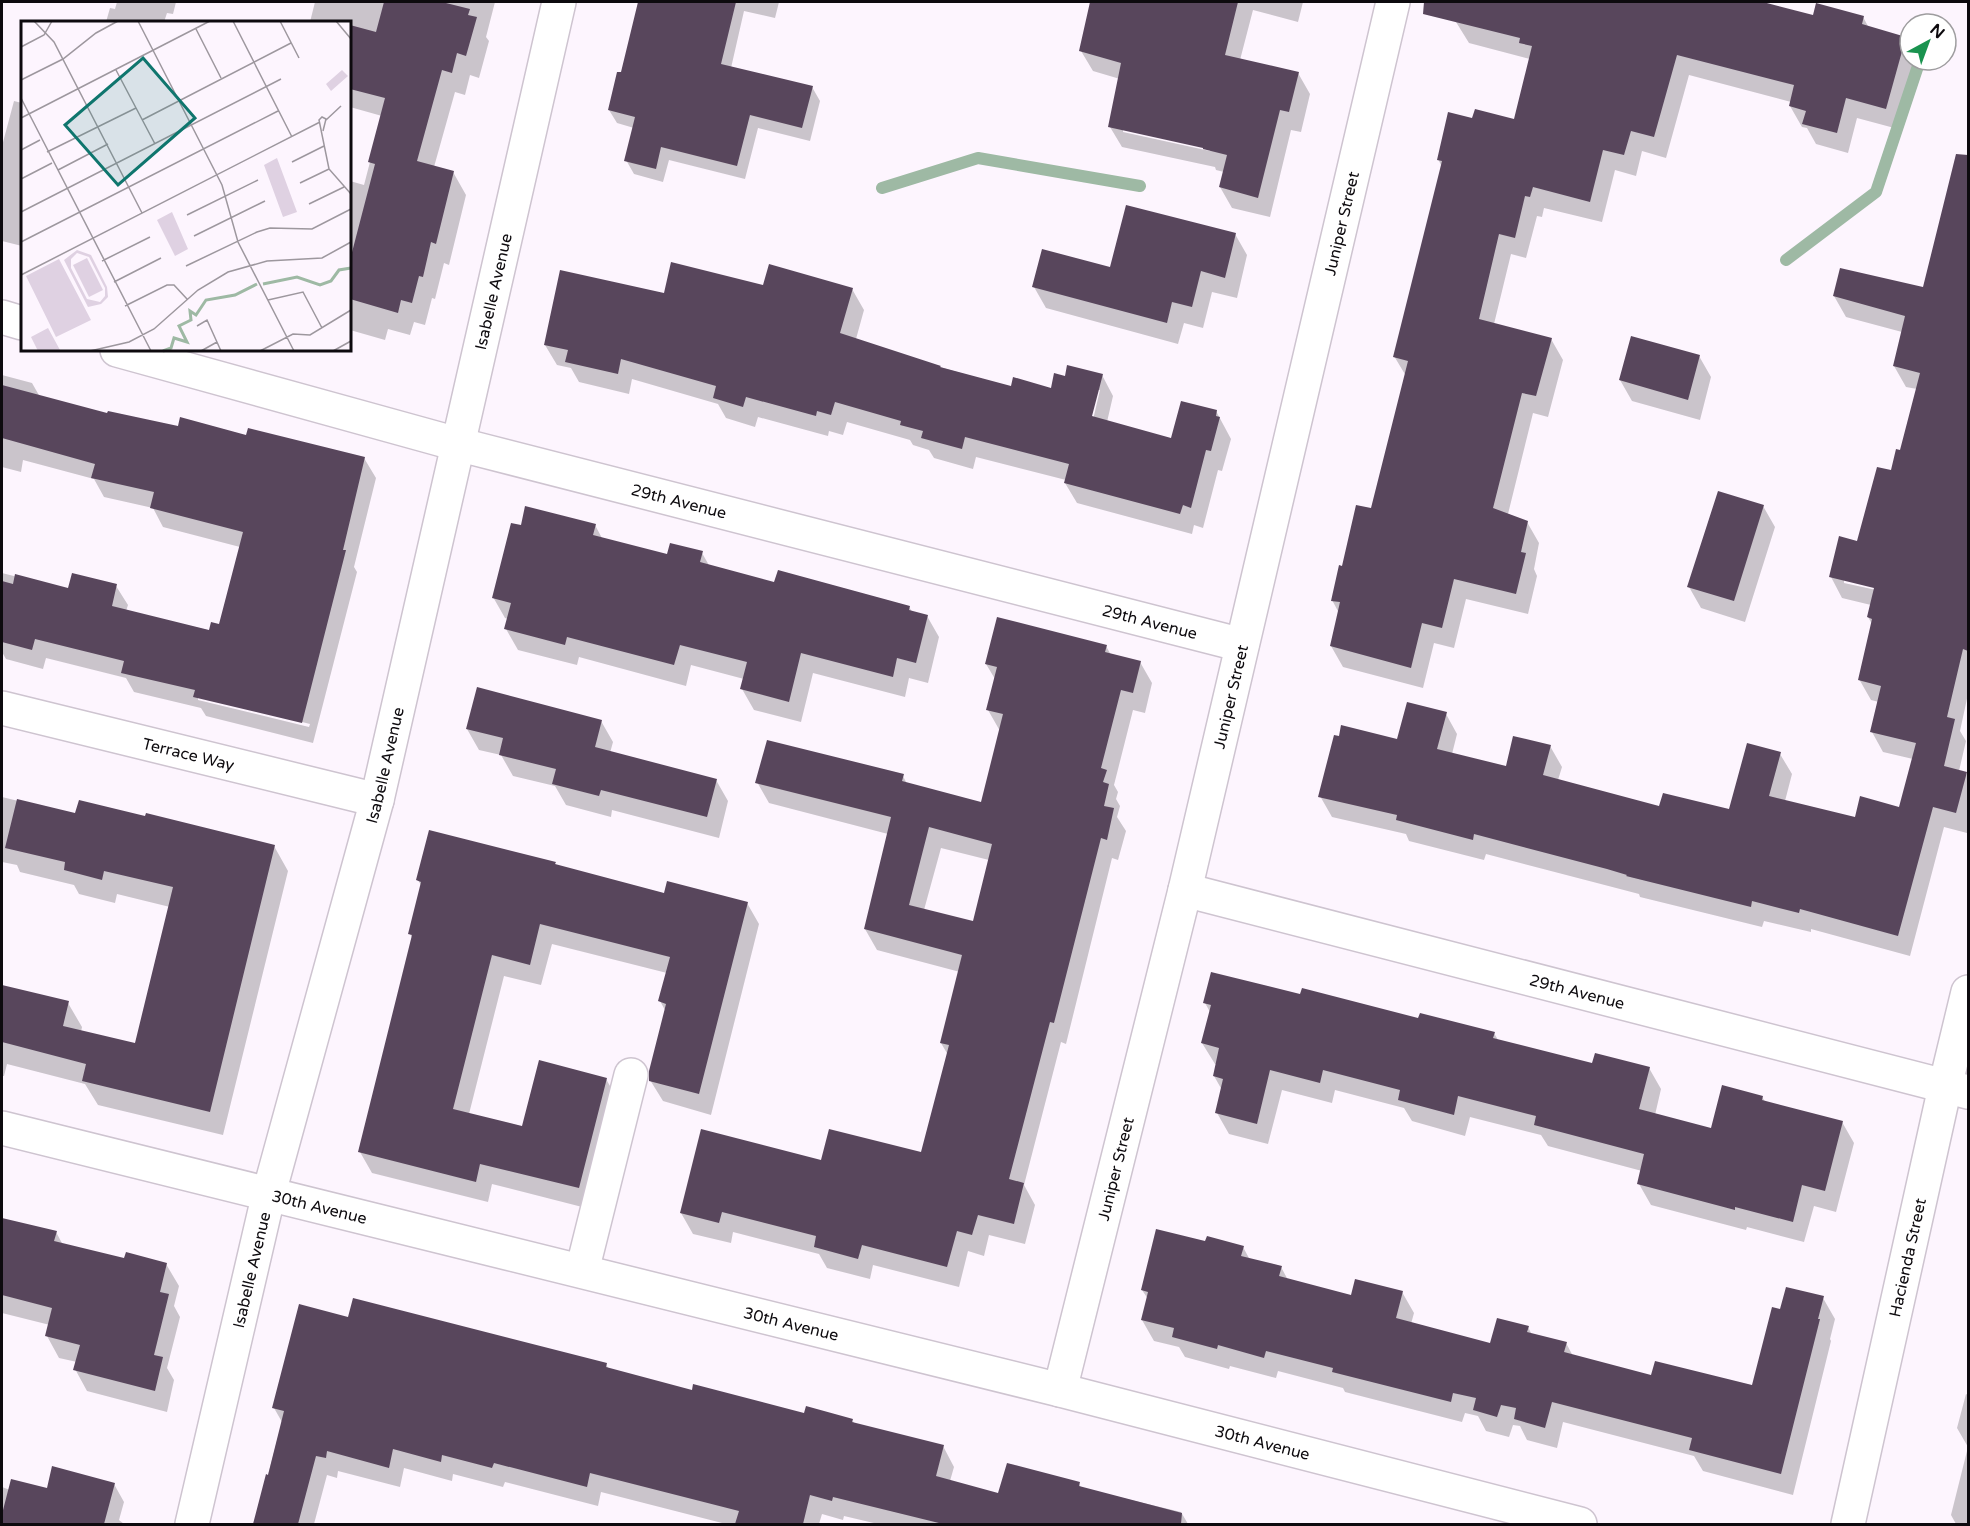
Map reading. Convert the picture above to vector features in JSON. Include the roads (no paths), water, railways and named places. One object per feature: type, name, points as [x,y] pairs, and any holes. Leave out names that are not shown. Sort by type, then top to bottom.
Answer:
[{"type":"street","name":"Isabelle Avenue","points":[[192,1524],[269,1193],[377,800],[559,2]]},
{"type":"street","name":"Juniper Street","points":[[1060,1390],[1185,890],[1393,2]]},
{"type":"street","points":[[2,317],[21,323]]},
{"type":"street","name":"29th Avenue","points":[[121,351],[457,444],[1242,645]]},
{"type":"street","name":"Terrace Way","points":[[2,708],[377,800]]},
{"type":"street","name":"29th Avenue","points":[[1185,890],[1957,1089]]},
{"type":"street","name":"Hacienda Street","points":[[1848,1524],[1957,1089],[1968,992]]},
{"type":"street","points":[[582,1271],[631,1075]]},
{"type":"street","name":"30th Avenue","points":[[2,1128],[1060,1390],[1580,1524]]},
{"type":"waterway","points":[[1786,260],[1876,192],[1916,72]]},
{"type":"waterway","points":[[882,188],[978,158],[1140,186]]}]
